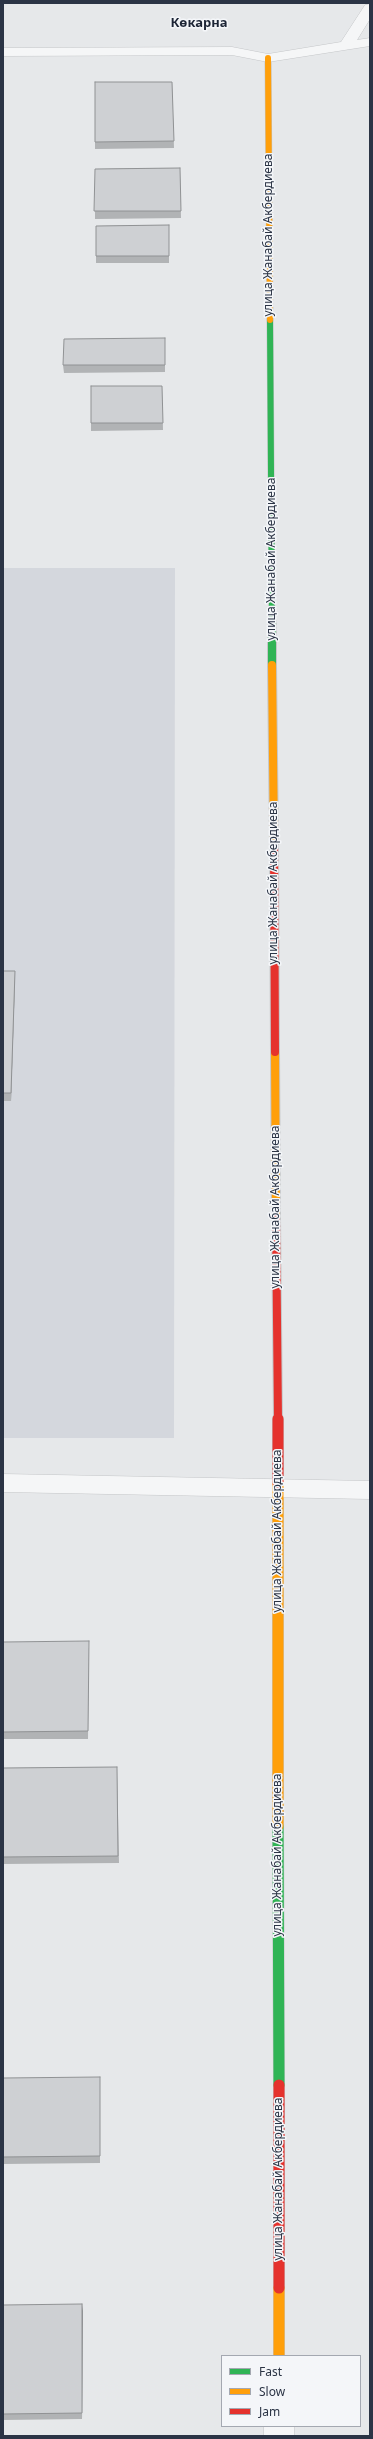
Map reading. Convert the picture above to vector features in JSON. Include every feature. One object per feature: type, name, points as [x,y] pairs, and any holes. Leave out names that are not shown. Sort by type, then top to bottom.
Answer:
[{"type":"street","points":[[346,45],[370,8]]},
{"type":"street","points":[[3,52],[232,51],[268,58],[370,42]]},
{"type":"street","name":"улица Жанабай Акбердиева","points":[[268,58],[278,1488],[279,2355]]},
{"type":"street","points":[[3,1483],[370,1490]]},
{"type":"shaded area","points":[[3,568],[175,568],[174,1438],[3,1438]]},
{"type":"building","points":[[95,82],[172,82],[174,141],[95,142]]},
{"type":"building","points":[[180,168],[181,211],[94,211],[95,169]]},
{"type":"building","points":[[169,225],[169,256],[96,256],[96,226]]},
{"type":"building","points":[[165,338],[165,365],[63,365],[64,339]]},
{"type":"building","points":[[91,386],[162,386],[163,423],[91,423]]},
{"type":"building","points":[[3,971],[15,971],[11,1093],[3,1093]]},
{"type":"building","points":[[89,1641],[88,1731],[3,1732],[3,1642]]},
{"type":"building","points":[[117,1767],[118,1856],[3,1857],[3,1768]]},
{"type":"building","points":[[100,2077],[100,2156],[3,2157],[3,2078]]},
{"type":"building","points":[[82,2304],[82,2413],[3,2414],[3,2305]]},
{"type":"traffic: fast","points":[[270,320],[272,665]]},
{"type":"traffic: fast","points":[[278,1826],[279,2085]]},
{"type":"traffic: slow","points":[[268,58],[270,320]]},
{"type":"traffic: slow","points":[[272,665],[274,845]]},
{"type":"traffic: slow","points":[[275,1052],[276,1218]]},
{"type":"traffic: slow","points":[[278,1483],[278,1826]]},
{"type":"traffic: slow","points":[[279,2288],[279,2355]]},
{"type":"traffic: jam","points":[[274,845],[275,1052]]},
{"type":"traffic: jam","points":[[276,1218],[278,1483]]},
{"type":"traffic: jam","points":[[279,2085],[279,2288]]},
{"type":"district","name":"Көкарна","points":[[199,23]]}]
